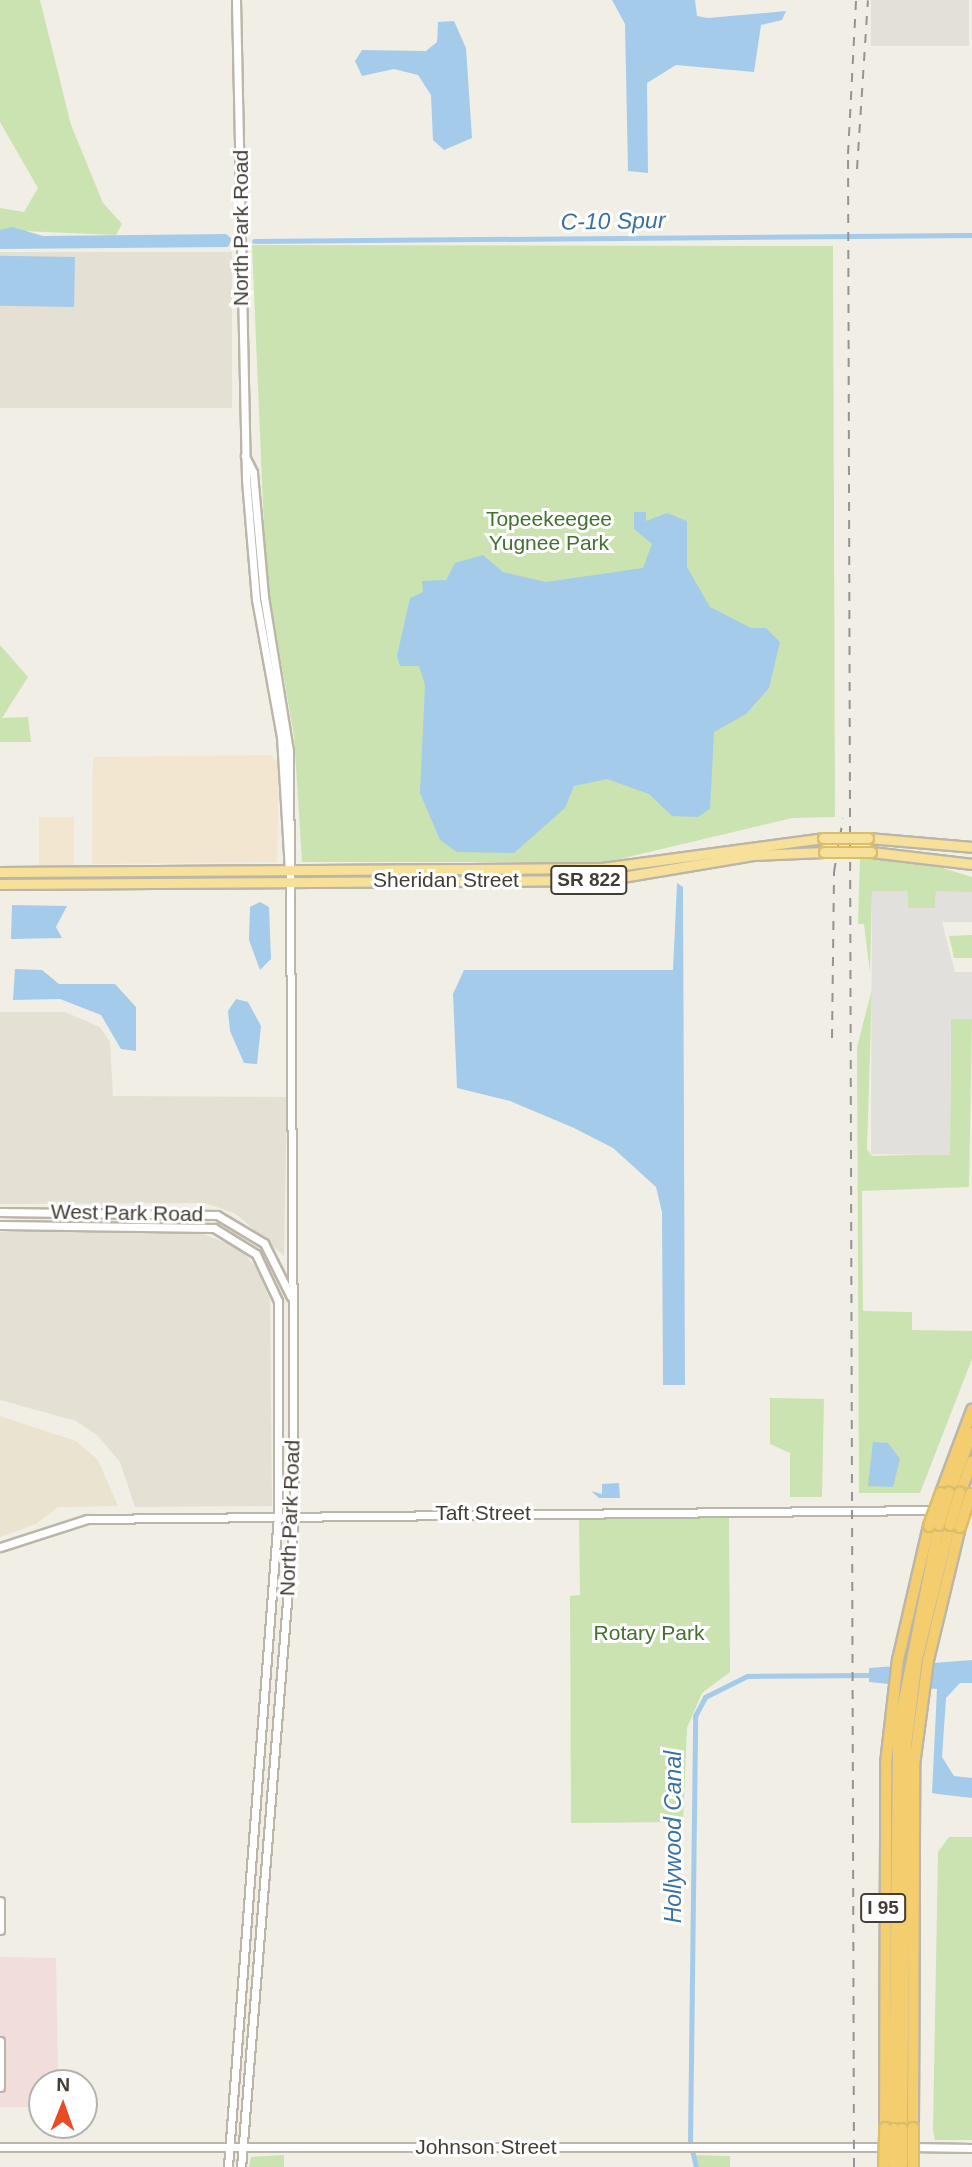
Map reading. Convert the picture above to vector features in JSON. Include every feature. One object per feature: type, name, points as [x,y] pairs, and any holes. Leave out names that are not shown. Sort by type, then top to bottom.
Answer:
[{"type":"highway","name":"I 95","points":[[896,2166],[898,2128],[882,1821],[913,1660],[944,1526],[959,1493],[972,1410]]},
{"type":"highway","points":[[959,1493],[972,1433]]},
{"type":"highway","points":[[959,1493],[972,1461]]},
{"type":"highway","name":"I 95","points":[[896,2166],[911,1823],[907,1690],[944,1526],[959,1493]]},
{"type":"main road","name":"Sheridan Street","points":[[0,872],[637,867],[751,844],[823,838],[868,838],[972,847]]},
{"type":"main road","name":"Sheridan Street","points":[[0,884],[638,879],[753,855],[824,852],[871,852],[972,864]]},
{"type":"main road","points":[[74,884],[86,871]]},
{"type":"street","name":"North Park Road","points":[[236,0],[245,456],[256,599],[281,736],[289,869],[294,1515],[241,2167]]},
{"type":"street","name":"West Park Road","points":[[0,1212],[205,1212],[246,1228],[282,1269],[292,1301]]},
{"type":"street","name":"West Park Road","points":[[0,1225],[202,1226],[241,1241],[271,1278],[278,1301]]},
{"type":"street","points":[[271,1278],[293,1256]]},
{"type":"street","name":"North Park Road","points":[[228,2167],[278,1515],[278,1301]]},
{"type":"street","name":"Taft Street","points":[[0,1547],[76,1520],[278,1515],[972,1510]]},
{"type":"street","points":[[0,1901],[0,1925]]},
{"type":"street","points":[[0,2040],[0,2087]]},
{"type":"street","name":"Johnson Street","points":[[0,2147],[972,2148]]},
{"type":"shaded area","points":[[871,0],[969,0],[969,46],[871,46]]},
{"type":"shaded area","points":[[0,252],[232,252],[232,408],[0,408]]},
{"type":"shaded area","points":[[271,755],[279,763],[277,862],[92,864],[93,757]]},
{"type":"shaded area","points":[[39,817],[74,817],[74,865],[39,865]]},
{"type":"shaded area","points":[[872,891],[907,891],[908,908],[935,908],[936,891],[972,892],[972,922],[942,922],[955,972],[972,972],[972,1019],[951,1019],[950,1155],[871,1154]]},
{"type":"shaded area","points":[[0,1012],[65,1012],[100,1027],[110,1042],[113,1096],[287,1097],[284,1256],[236,1214],[205,1203],[0,1204]]},
{"type":"shaded area","points":[[0,1232],[198,1232],[239,1248],[257,1268],[270,1300],[272,1506],[135,1507],[120,1462],[97,1435],[76,1421],[0,1400]]},
{"type":"shaded area","points":[[0,1416],[76,1441],[98,1460],[118,1506],[58,1507],[36,1524],[0,1537]]},
{"type":"shaded area","points":[[0,1957],[56,1958],[58,2069],[28,2069],[28,2107],[0,2107]]},
{"type":"green space","points":[[0,0],[40,0],[71,125],[103,203],[122,224],[116,235],[0,230],[0,208],[24,212],[38,188],[0,122]]},
{"type":"green space","name":"Topeekeegee Yugnee Park","points":[[252,245],[833,246],[835,817],[792,818],[607,862],[302,862],[294,736],[266,575]]},
{"type":"green space","points":[[0,645],[28,677],[2,718],[28,717],[31,742],[0,742]]},
{"type":"green space","points":[[860,858],[919,861],[972,877],[972,892],[936,892],[935,908],[908,908],[907,891],[872,891],[870,973],[864,924],[858,924]]},
{"type":"green space","points":[[972,935],[972,958],[954,958],[949,936]]},
{"type":"green space","points":[[872,989],[867,1149],[872,1156],[950,1154],[951,1019],[972,1019],[969,1187],[862,1191],[863,1311],[912,1312],[912,1330],[972,1331],[972,1359],[920,1493],[859,1493],[857,1047]]},
{"type":"green space","points":[[770,1398],[824,1399],[822,1497],[790,1497],[790,1453],[770,1444]]},
{"type":"green space","name":"Rotary Park","points":[[729,1517],[730,1672],[702,1693],[687,1728],[683,1822],[571,1823],[570,1596],[580,1595],[579,1519]]},
{"type":"green space","points":[[949,1837],[972,1837],[972,2140],[935,2140],[933,2131],[938,1852]]},
{"type":"green space","points":[[284,2155],[284,2167],[249,2167],[251,2157]]},
{"type":"green space","points":[[692,2155],[730,2156],[730,2167],[696,2167]]},
{"type":"water","points":[[612,0],[695,0],[697,16],[708,18],[786,11],[782,20],[761,25],[754,72],[676,65],[647,83],[648,173],[628,171],[625,24]]},
{"type":"water","points":[[454,21],[466,48],[472,138],[444,150],[433,140],[431,95],[418,75],[394,69],[362,76],[355,61],[362,50],[426,51],[437,42],[438,22]]},
{"type":"water","points":[[12,227],[43,236],[226,234],[232,239],[228,247],[0,249],[0,230]]},
{"type":"water","points":[[0,256],[75,257],[74,307],[0,306]]},
{"type":"water","points":[[634,512],[646,512],[646,521],[667,513],[687,521],[687,567],[710,607],[751,628],[766,628],[780,642],[769,688],[746,714],[714,732],[710,809],[698,817],[672,816],[649,794],[607,779],[574,786],[565,808],[514,853],[457,852],[440,840],[420,793],[425,685],[419,666],[400,666],[397,656],[410,598],[423,592],[422,581],[446,580],[455,563],[483,555],[503,572],[546,582],[643,568],[652,544],[634,529]]},
{"type":"water","points":[[677,883],[683,887],[685,1385],[663,1385],[662,1212],[656,1187],[613,1148],[574,1128],[510,1101],[457,1088],[453,994],[464,970],[673,970]]},
{"type":"water","points":[[260,902],[269,907],[271,959],[260,970],[249,940],[250,907]]},
{"type":"water","points":[[12,905],[67,906],[56,927],[62,938],[11,939]]},
{"type":"water","points":[[15,969],[42,970],[59,984],[115,984],[136,1007],[136,1051],[121,1049],[101,1015],[60,999],[13,1000]]},
{"type":"water","points":[[236,999],[248,1002],[261,1026],[257,1064],[244,1063],[230,1031],[228,1011]]},
{"type":"water","points":[[873,1442],[888,1443],[900,1459],[893,1487],[868,1486]]},
{"type":"water","points":[[619,1483],[620,1498],[599,1498],[591,1491],[602,1494],[602,1484]]},
{"type":"water","points":[[972,1660],[972,1683],[960,1683],[946,1698],[942,1757],[954,1776],[972,1778],[972,1798],[932,1793],[937,1689],[869,1682],[869,1668]]},
{"type":"waterway","name":"C-10 Spur","points":[[254,241],[972,235]]},
{"type":"waterway","name":"Hollywood Canal","points":[[696,2167],[690,2142],[695,1716],[705,1697],[747,1676],[874,1675]]},
{"type":"railway","points":[[854,2167],[848,154],[856,0]]},
{"type":"railway","points":[[857,169],[868,0]]},
{"type":"railway","points":[[832,1038],[834,872],[843,819]]}]
